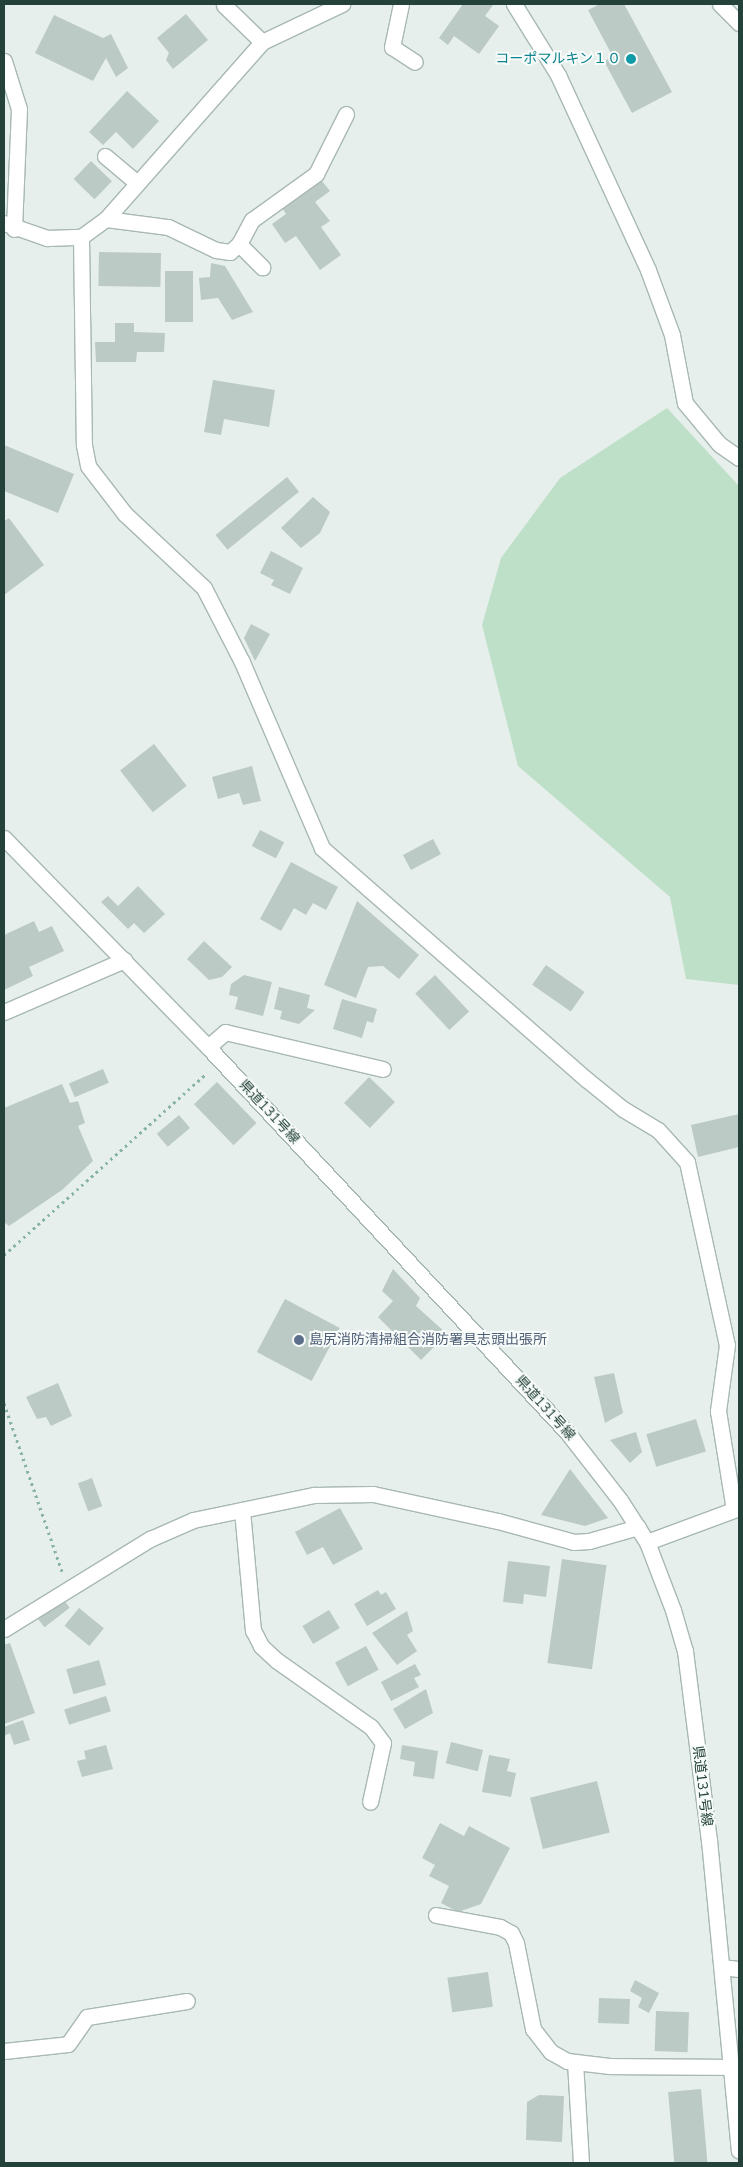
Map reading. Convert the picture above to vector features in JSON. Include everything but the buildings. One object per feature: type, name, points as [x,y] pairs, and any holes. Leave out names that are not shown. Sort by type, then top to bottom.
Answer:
[{"type":"street","points":[[4,61],[19,109],[9,226],[47,238],[81,237],[106,219],[136,182],[262,42],[342,4]]},
{"type":"street","points":[[401,4],[392,47],[416,62]]},
{"type":"street","points":[[514,4],[558,75],[648,270],[672,336],[685,403],[720,444],[739,458]]},
{"type":"street","points":[[720,4],[739,23]]},
{"type":"street","points":[[224,5],[262,42]]},
{"type":"street","points":[[106,219],[168,227],[216,250],[230,252],[239,244],[252,220],[316,174],[346,114]]},
{"type":"street","points":[[105,156],[136,182]]},
{"type":"street","points":[[81,237],[84,445],[88,466],[125,514],[204,588],[242,662],[322,848],[586,1079],[623,1109],[658,1130],[687,1162],[727,1345],[718,1411],[737,1509],[647,1542]]},
{"type":"street","points":[[239,244],[262,267]]},
{"type":"street","name":"県道131号線","points":[[4,838],[208,1046],[567,1432],[638,1527],[647,1542],[673,1610],[684,1651],[722,1967],[739,2151]]},
{"type":"street","points":[[4,1012],[124,960]]},
{"type":"street","points":[[208,1046],[225,1032],[383,1069]]},
{"type":"street","points":[[4,1629],[150,1539],[193,1520],[314,1494],[373,1494],[574,1542],[589,1542],[638,1527]]},
{"type":"street","points":[[242,1510],[253,1630],[261,1646],[276,1660],[371,1726],[383,1743],[370,1802]]},
{"type":"street","points":[[436,1915],[500,1928],[511,1933],[516,1943],[533,2029],[551,2052],[574,2062],[731,2067]]},
{"type":"street","points":[[722,1967],[739,1969]]},
{"type":"street","points":[[4,2052],[68,2044],[87,2017],[187,2001]]},
{"type":"street","points":[[574,2062],[581,2163]]},
{"type":"path","points":[[4,1255],[221,1061]]},
{"type":"path","points":[[4,1403],[68,1588]]},
{"type":"green space","points":[[667,408],[739,486],[739,985],[686,979],[670,897],[518,766],[482,625],[501,558],[560,478]]},
{"type":"place","name":"コーポマルキン１０","points":[[631,59]]},
{"type":"place","name":"島尻消防清掃組合消防署具志頭出張所","points":[[299,1340]]}]
